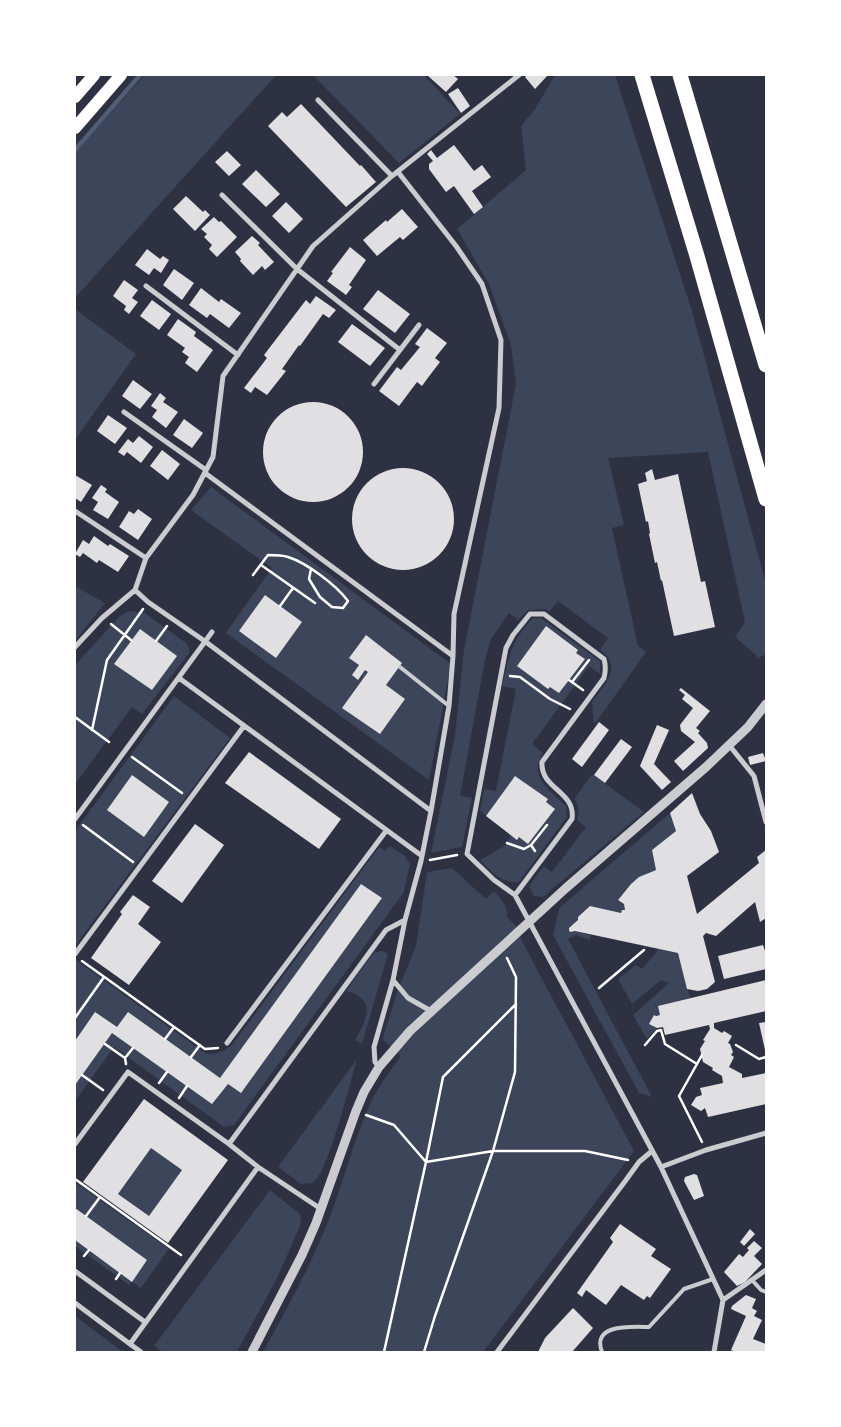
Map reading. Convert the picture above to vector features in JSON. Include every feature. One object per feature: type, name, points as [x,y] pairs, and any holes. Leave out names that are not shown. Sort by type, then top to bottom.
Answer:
[{"type":"highway","points":[[642,75],[697,256],[766,500]]},
{"type":"highway","points":[[680,75],[766,364]]},
{"type":"main road","points":[[75,97],[94,75]]},
{"type":"main road","points":[[75,128],[121,75]]},
{"type":"street","points":[[75,647],[102,618],[134,590],[146,558],[193,495],[213,457],[223,376],[313,246],[392,176],[519,75]]},
{"type":"street","points":[[318,100],[392,176]]},
{"type":"street","points":[[379,1067],[375,1062],[374,1047],[422,858],[449,706],[454,614],[499,408],[501,340],[482,284],[456,246],[398,172]]},
{"type":"street","points":[[222,195],[297,269],[400,350]]},
{"type":"street","points":[[146,286],[238,355]]},
{"type":"street","points":[[374,384],[419,325]]},
{"type":"street","points":[[124,412],[453,656]]},
{"type":"street","points":[[75,511],[146,558]]},
{"type":"street","points":[[134,590],[431,810]]},
{"type":"street","points":[[516,895],[572,819],[573,811],[570,802],[545,778],[541,767],[542,762],[604,678],[606,671],[604,658],[544,614],[530,614],[513,635],[506,648],[467,854],[494,880],[516,895],[661,1167],[723,1301],[714,1352]]},
{"type":"street","points":[[75,819],[212,632]]},
{"type":"street","points":[[179,678],[422,858]]},
{"type":"street","points":[[252,1352],[302,1254],[322,1209],[356,1111],[364,1092],[379,1067],[410,1031],[431,1011],[566,888],[706,767],[748,727],[766,704]]},
{"type":"street","points":[[75,955],[244,726]]},
{"type":"street","points":[[729,745],[754,776],[766,822]]},
{"type":"street","points":[[228,1043],[386,831]]},
{"type":"street","points":[[229,1144],[386,930],[405,920]]},
{"type":"street","points":[[392,980],[408,998],[431,1011]]},
{"type":"street","points":[[75,1144],[128,1072],[258,1167],[322,1209]]},
{"type":"street","points":[[661,1167],[706,1150],[766,1133]]},
{"type":"street","points":[[498,1352],[639,1162],[652,1151]]},
{"type":"street","points":[[130,1344],[258,1167]]},
{"type":"street","points":[[723,1301],[766,1270]]},
{"type":"street","points":[[75,1271],[145,1322]]},
{"type":"street","points":[[75,1303],[141,1352]]},
{"type":"lane","points":[[400,667],[449,706]]},
{"type":"lane","points":[[602,1352],[600,1346],[603,1335],[613,1328],[650,1327],[684,1289],[713,1279]]},
{"type":"lane","points":[[752,1280],[761,1290],[766,1292]]},
{"type":"path","points":[[253,575],[268,555],[287,556],[311,569],[340,591],[348,601],[343,608],[332,607],[320,597],[309,579],[311,569]]},
{"type":"path","points":[[261,564],[316,603]]},
{"type":"path","points":[[280,606],[293,588]]},
{"type":"path","points":[[92,730],[107,660],[148,602]]},
{"type":"path","points":[[102,618],[132,640]]},
{"type":"path","points":[[156,641],[172,618]]},
{"type":"path","points":[[575,685],[570,681],[595,652]]},
{"type":"path","points":[[500,675],[520,677],[550,699],[578,713]]},
{"type":"path","points":[[75,718],[109,742]]},
{"type":"path","points":[[124,752],[190,799]]},
{"type":"path","points":[[82,825],[140,867]]},
{"type":"path","points":[[507,843],[524,849],[530,845],[547,825]]},
{"type":"path","points":[[530,845],[542,860]]},
{"type":"path","points":[[422,858],[467,854]]},
{"type":"path","points":[[424,1352],[493,1151],[515,1072],[516,978],[510,962],[500,949]]},
{"type":"path","points":[[599,988],[644,950]]},
{"type":"path","points":[[75,955],[205,1049]]},
{"type":"path","points":[[75,1018],[104,977]]},
{"type":"path","points":[[384,1352],[443,1077],[516,1004]]},
{"type":"path","points":[[165,1039],[174,1027]]},
{"type":"path","points":[[645,1046],[657,1031],[661,1030],[665,1044],[697,1064]]},
{"type":"path","points":[[105,1044],[125,1058],[128,1072]]},
{"type":"path","points":[[736,1045],[760,1059],[766,1057]]},
{"type":"path","points":[[191,1057],[200,1046]]},
{"type":"path","points":[[125,1058],[133,1048]]},
{"type":"path","points":[[702,1055],[679,1096],[706,1150]]},
{"type":"path","points":[[82,1075],[110,1096]]},
{"type":"path","points":[[356,1111],[394,1125],[426,1162]]},
{"type":"path","points":[[426,1162],[493,1151],[585,1152],[639,1162]]},
{"type":"path","points":[[75,1179],[190,1261]]},
{"type":"path","points":[[86,1216],[100,1197]]},
{"type":"path","points":[[84,1256],[88,1250]]},
{"type":"path","points":[[116,1279],[120,1273]]},
{"type":"shaded area","points":[[144,75],[276,75],[75,298],[75,153]]},
{"type":"shaded area","points":[[424,75],[460,114],[399,163],[314,76]]},
{"type":"shaded area","points":[[555,75],[615,75],[692,311],[766,584],[766,654],[757,659],[757,656],[735,637],[745,622],[708,452],[608,458],[624,525],[612,528],[638,646],[646,652],[594,725],[592,702],[610,676],[611,663],[600,650],[608,638],[558,601],[549,612],[546,609],[528,610],[518,620],[509,613],[491,639],[485,660],[460,796],[472,798],[462,847],[431,853],[455,735],[464,650],[516,384],[511,345],[489,284],[457,229],[526,170],[521,126],[535,109]]},
{"type":"shaded area","points":[[75,309],[136,354],[75,440]]},
{"type":"shaded area","points":[[211,487],[451,664],[429,780],[226,633],[272,568],[191,510]]},
{"type":"shaded area","points":[[75,586],[105,603],[75,641]]},
{"type":"shaded area","points":[[130,611],[145,613],[186,643],[190,652],[142,714],[132,707],[75,784],[75,665],[120,616]]},
{"type":"shaded area","points":[[533,618],[541,618],[600,661],[600,674],[589,666],[532,744],[543,753],[539,761],[539,776],[548,789],[566,806],[567,817],[519,882],[512,882],[497,876],[480,860],[506,845],[511,835],[480,811],[484,789],[496,791],[516,689],[502,686],[507,666],[515,642]]},
{"type":"shaded area","points":[[174,696],[230,738],[75,946],[75,831]]},
{"type":"shaded area","points":[[592,774],[644,812],[543,897],[534,896],[529,886],[544,866],[552,872],[586,827],[577,820],[579,811],[575,798]]},
{"type":"shaded area","points":[[670,813],[676,831],[652,850],[656,870],[634,881],[618,900],[624,904],[625,910],[622,910],[621,913],[590,906],[569,928],[570,932],[575,931],[591,935],[590,940],[576,935],[568,939],[652,1097],[639,1093],[553,935],[559,908]]},
{"type":"shaded area","points":[[390,846],[405,856],[410,864],[404,892],[234,1125],[224,1127],[114,1047],[75,1101],[76,960],[205,1053],[219,1052],[232,1045],[379,847],[385,851]]},
{"type":"shaded area","points":[[452,868],[486,899],[494,891],[504,903],[507,917],[516,926],[523,943],[634,1151],[483,1352],[263,1352],[298,1287],[322,1236],[370,1104],[382,1082],[401,1056],[383,1038],[397,992],[416,946],[427,872]]},
{"type":"shaded area","points":[[659,949],[678,953],[690,998],[660,1015],[654,1015],[649,1024],[657,1028],[647,1039],[633,1015],[669,983],[661,980],[632,1004],[618,979],[636,965],[642,969]]},
{"type":"shaded area","points":[[383,951],[388,954],[362,1044],[355,1040],[366,1017],[366,1004],[356,995],[346,991],[375,952]]},
{"type":"shaded area","points":[[357,1059],[326,1162],[313,1183],[301,1184],[278,1167]]},
{"type":"shaded area","points":[[151,1148],[182,1170],[149,1216],[118,1194]]},
{"type":"shaded area","points":[[75,1182],[169,1249],[141,1288],[132,1282],[129,1285],[75,1246]]},
{"type":"shaded area","points":[[270,1190],[300,1214],[301,1224],[277,1278],[237,1352],[162,1352],[154,1346]]},
{"type":"shaded area","points":[[75,1316],[123,1352],[75,1352]]},
{"type":"building","points":[[427,75],[453,75],[458,79],[446,92]]},
{"type":"building","points":[[527,75],[548,75],[535,89],[525,77]]},
{"type":"building","points":[[458,88],[470,106],[461,113],[448,94]]},
{"type":"building","points":[[301,104],[376,182],[346,207],[268,126],[282,112],[287,117]]},
{"type":"building","points":[[454,145],[474,171],[482,165],[491,177],[472,191],[483,207],[474,214],[454,186],[446,192],[429,169],[429,164],[433,161],[427,154],[431,150],[437,158]]},
{"type":"building","points":[[227,151],[241,165],[229,176],[215,162]]},
{"type":"building","points":[[256,170],[280,194],[266,207],[242,184]]},
{"type":"building","points":[[186,196],[203,212],[205,210],[210,215],[195,231],[173,209]]},
{"type":"building","points":[[286,202],[303,219],[289,233],[272,216]]},
{"type":"building","points":[[402,209],[418,227],[403,240],[400,237],[377,256],[363,240]]},
{"type":"building","points":[[214,217],[219,222],[221,221],[237,237],[217,257],[209,249],[212,245],[204,237],[207,234],[201,229]]},
{"type":"building","points":[[252,236],[260,243],[258,245],[274,262],[265,270],[262,266],[253,275],[240,261],[241,259],[235,252]]},
{"type":"building","points":[[350,247],[366,260],[349,285],[352,287],[346,295],[327,281],[333,273],[331,272]]},
{"type":"building","points":[[147,249],[160,259],[163,256],[169,260],[161,273],[154,268],[149,275],[135,265]]},
{"type":"building","points":[[174,269],[194,283],[182,300],[163,285]]},
{"type":"building","points":[[124,280],[138,290],[132,298],[138,302],[129,314],[124,310],[126,306],[113,296]]},
{"type":"building","points":[[201,288],[219,302],[221,299],[241,313],[229,328],[210,314],[207,318],[189,305]]},
{"type":"building","points":[[378,290],[410,314],[395,333],[363,309]]},
{"type":"building","points":[[316,296],[336,310],[329,318],[323,314],[282,369],[286,371],[267,395],[255,387],[251,393],[244,388],[267,358],[264,355],[306,300],[310,304]]},
{"type":"building","points":[[152,300],[171,314],[159,330],[140,316]]},
{"type":"building","points":[[178,319],[196,332],[194,336],[213,350],[197,372],[185,363],[189,357],[182,352],[185,348],[167,335]]},
{"type":"building","points":[[352,324],[385,348],[370,366],[338,342]]},
{"type":"building","points":[[427,328],[447,343],[435,358],[440,362],[422,386],[417,382],[399,406],[379,391],[397,367],[401,370],[420,347],[415,344]]},
{"type":"building","points":[[133,380],[152,394],[140,409],[122,396]]},
{"type":"building","points":[[160,393],[166,398],[163,402],[178,412],[166,428],[152,417],[157,410],[151,406]]},
{"type":"building","points":[[313,402],[332,405],[349,416],[360,433],[363,452],[360,471],[349,488],[332,499],[313,502],[294,499],[277,488],[266,471],[263,452],[266,433],[277,416],[294,405]]},
{"type":"building","points":[[108,415],[127,428],[115,444],[97,431]]},
{"type":"building","points":[[184,419],[203,433],[192,448],[173,435]]},
{"type":"building","points":[[139,436],[153,447],[141,463],[127,452],[124,456],[118,452],[128,439],[133,443]]},
{"type":"building","points":[[162,450],[180,464],[168,480],[150,466]]},
{"type":"building","points":[[403,468],[423,472],[439,483],[450,499],[454,519],[450,539],[439,555],[423,566],[403,570],[383,566],[367,555],[356,539],[352,519],[356,499],[367,483],[383,472]]},
{"type":"building","points":[[652,469],[655,480],[678,474],[701,582],[705,581],[715,627],[674,636],[662,580],[657,562],[655,563],[648,521],[646,522],[638,484],[647,481],[645,473]]},
{"type":"building","points":[[75,475],[92,485],[81,502],[75,498]]},
{"type":"building","points":[[101,485],[107,489],[105,492],[119,502],[108,519],[93,510],[98,502],[92,498]]},
{"type":"building","points":[[138,509],[152,519],[138,540],[119,527],[129,511],[134,514]]},
{"type":"building","points":[[94,536],[108,546],[110,544],[129,556],[118,572],[99,560],[97,563],[83,553],[80,557],[75,554],[83,540],[89,544]]},
{"type":"building","points":[[265,595],[302,622],[276,658],[239,631]]},
{"type":"building","points":[[546,626],[578,650],[576,653],[585,659],[559,693],[550,687],[548,689],[517,666]]},
{"type":"building","points":[[140,629],[177,656],[152,690],[114,664]]},
{"type":"building","points":[[366,635],[402,663],[386,685],[405,699],[380,734],[342,708],[368,672],[365,670],[358,680],[352,675],[359,665],[349,658]]},
{"type":"building","points":[[681,688],[710,711],[696,728],[700,731],[698,733],[707,743],[708,748],[683,771],[674,761],[695,742],[681,731],[680,725],[693,708],[682,699],[685,695],[679,690]]},
{"type":"building","points":[[599,722],[609,730],[582,767],[572,759]]},
{"type":"building","points":[[657,725],[669,730],[654,764],[671,782],[662,790],[640,766]]},
{"type":"building","points":[[621,739],[632,747],[605,783],[594,775]]},
{"type":"building","points":[[249,752],[341,819],[319,849],[225,783]]},
{"type":"building","points":[[763,753],[766,761],[750,765],[748,757]]},
{"type":"building","points":[[132,775],[169,802],[144,837],[107,810]]},
{"type":"building","points":[[515,776],[548,799],[546,802],[555,809],[528,844],[519,837],[517,840],[486,816]]},
{"type":"building","points":[[692,793],[719,852],[687,876],[697,914],[759,863],[757,857],[766,850],[766,918],[760,922],[755,902],[716,936],[706,933],[703,936],[715,982],[707,989],[698,991],[687,989],[678,953],[575,931],[570,932],[569,930],[578,920],[578,917],[590,906],[621,913],[622,910],[625,910],[624,904],[618,900],[639,877],[656,870],[652,850],[676,831],[670,813]]},
{"type":"building","points":[[195,824],[224,845],[182,903],[152,881]]},
{"type":"building","points":[[361,884],[382,898],[241,1093],[228,1084],[212,1104],[112,1033],[75,1085],[75,1041],[95,1012],[117,1027],[128,1012],[220,1078]]},
{"type":"building","points":[[133,895],[150,907],[138,924],[161,942],[129,985],[91,958]]},
{"type":"building","points":[[763,945],[766,954],[766,969],[724,979],[718,956]]},
{"type":"building","points":[[766,980],[766,1011],[714,1023],[714,1028],[732,1036],[728,1043],[733,1052],[731,1055],[734,1057],[729,1067],[742,1074],[742,1078],[766,1073],[766,1104],[708,1117],[705,1108],[701,1111],[691,1105],[696,1097],[702,1095],[700,1088],[723,1083],[722,1076],[703,1062],[700,1049],[710,1029],[709,1025],[665,1035],[663,1027],[657,1028],[649,1024],[654,1015],[660,1015],[658,1006]]},
{"type":"building","points":[[766,1022],[766,1050],[765,1050],[759,1023]]},
{"type":"building","points":[[144,1099],[228,1160],[168,1243],[83,1182]],"holes":[[[151,1148],[182,1170],[149,1216],[118,1194]]]},
{"type":"building","points":[[697,1175],[704,1196],[694,1200],[684,1181],[685,1177]]},
{"type":"building","points":[[75,1208],[147,1260],[132,1282],[75,1240]]},
{"type":"building","points":[[620,1224],[656,1249],[651,1256],[671,1269],[650,1298],[647,1296],[644,1300],[621,1285],[606,1305],[586,1290],[582,1297],[577,1293],[613,1242],[610,1238]]},
{"type":"building","points":[[750,1229],[755,1234],[744,1246],[740,1242]]},
{"type":"building","points":[[754,1241],[762,1248],[754,1256],[762,1264],[745,1282],[737,1286],[724,1272],[739,1254],[743,1257],[749,1250],[747,1248]]},
{"type":"building","points":[[746,1295],[756,1299],[752,1308],[757,1311],[754,1316],[762,1320],[753,1339],[766,1344],[766,1352],[735,1352],[731,1350],[746,1316],[731,1309],[732,1306]]},
{"type":"building","points":[[573,1308],[593,1328],[572,1352],[538,1352],[545,1338]]},
{"type":"waterway","points":[[75,150],[140,75]]}]
